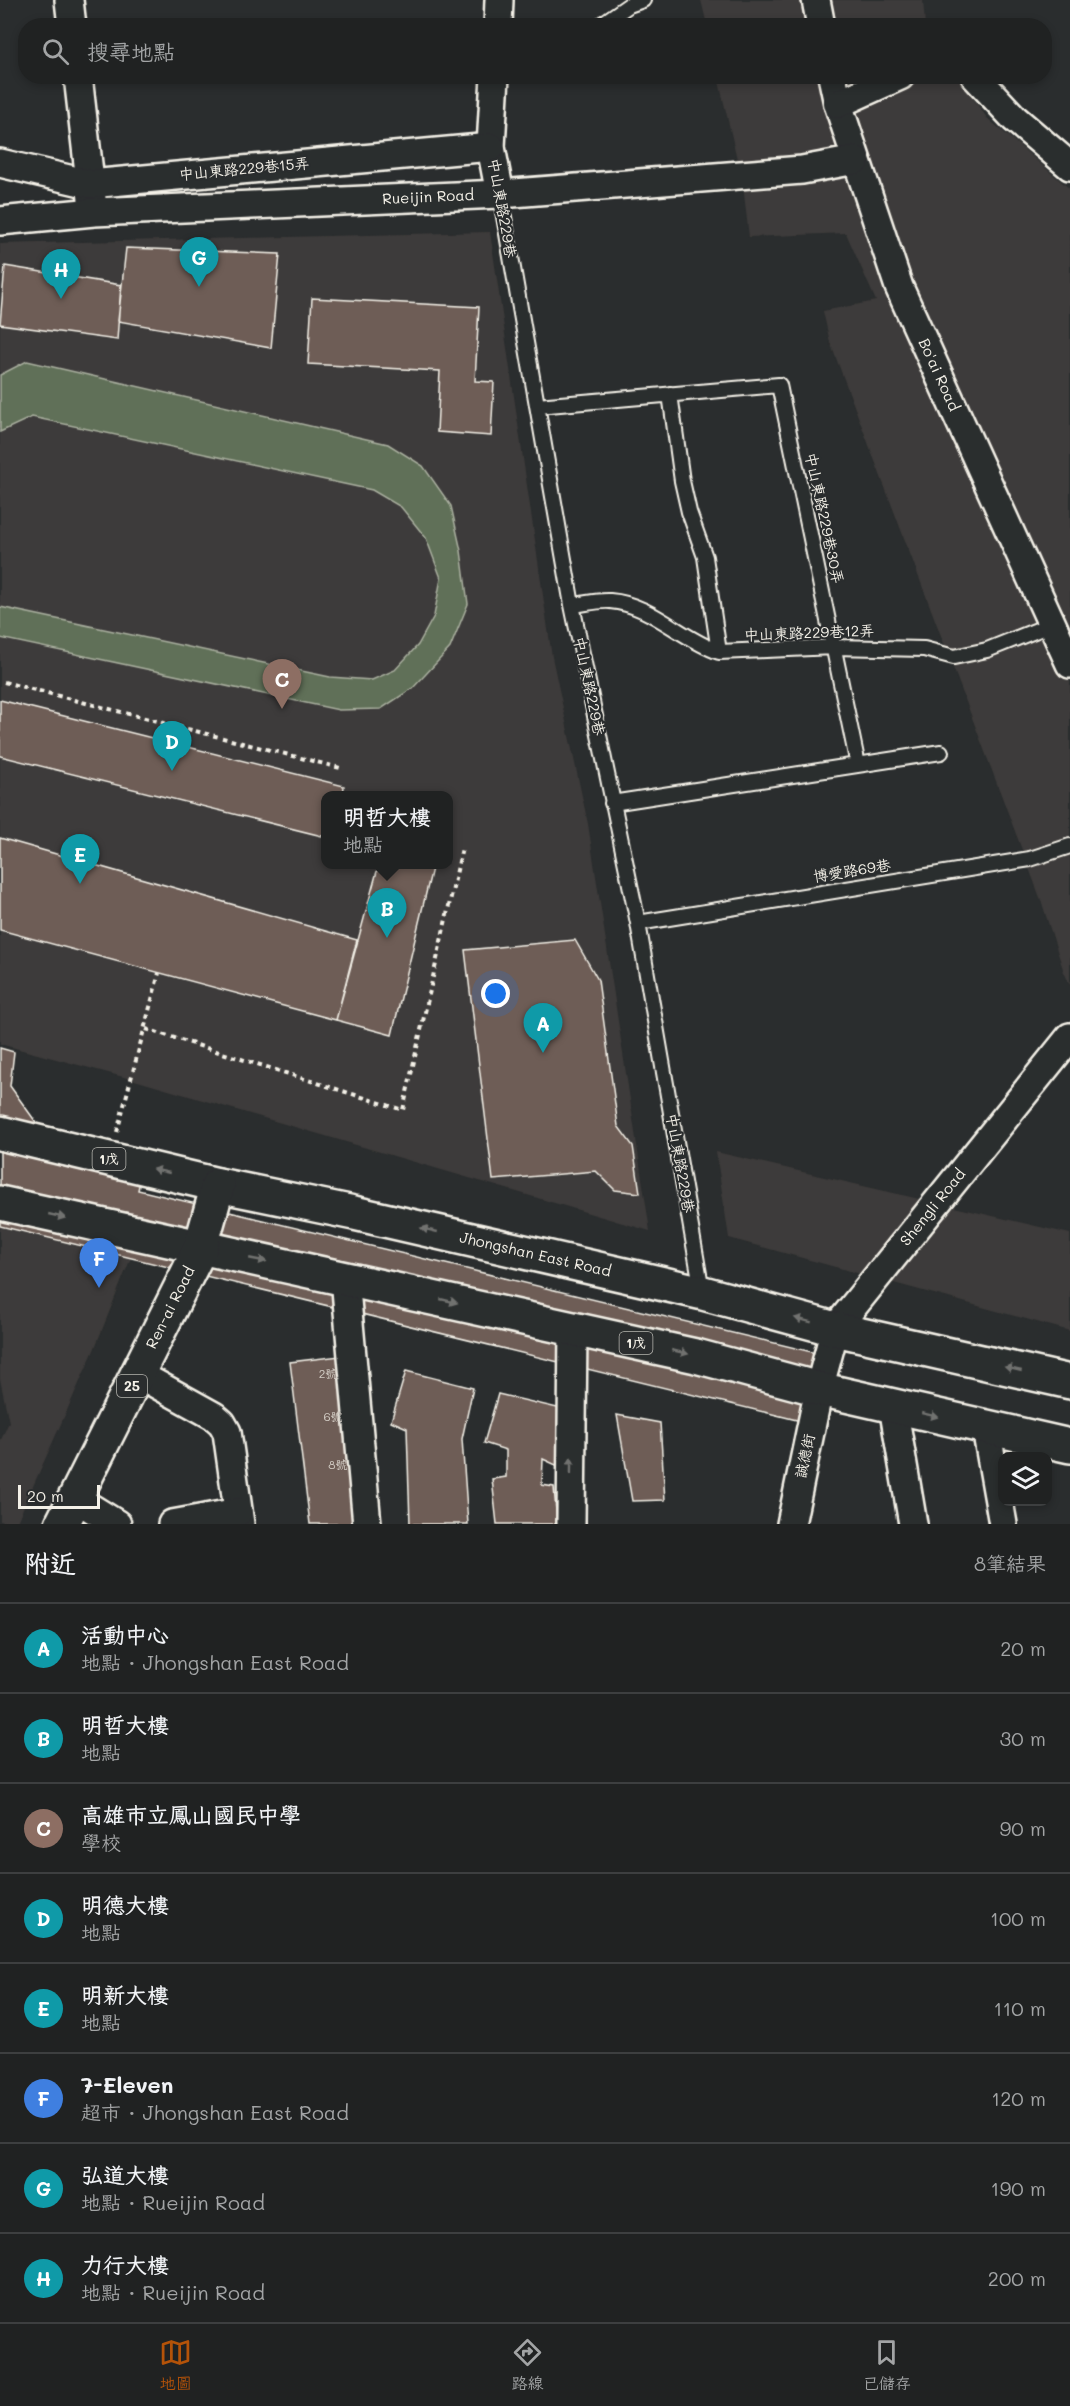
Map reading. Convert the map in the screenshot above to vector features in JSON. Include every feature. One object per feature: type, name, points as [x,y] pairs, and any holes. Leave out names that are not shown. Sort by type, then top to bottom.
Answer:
[{"type":"main road","name":"Jhongshan East Road","points":[[0,1133],[218,1185],[354,1213],[703,1293],[835,1329],[1070,1382]]},
{"type":"main road","name":"Ren-ai Road","points":[[69,1511],[200,1249],[218,1185]]},
{"type":"main road","name":"1戊","points":[[0,1203],[200,1249],[345,1278],[696,1356],[819,1389],[1070,1446]]},
{"type":"street","points":[[69,0],[71,18]]},
{"type":"street","points":[[498,18],[499,0]]},
{"type":"street","points":[[816,0],[819,18]]},
{"type":"street","points":[[79,84],[94,212]]},
{"type":"street","name":"中山東路229巷","points":[[495,84],[491,147],[500,194]]},
{"type":"street","name":"Bo'ai Road","points":[[834,84],[856,160],[899,287],[1070,664]]},
{"type":"street","points":[[838,104],[882,84]]},
{"type":"street","points":[[982,84],[1015,119],[1070,166]]},
{"type":"street","name":"中山東路229巷15弄","points":[[0,163],[90,184],[491,147]]},
{"type":"street","name":"Rueijin Road","points":[[0,221],[94,212],[500,194],[802,170],[856,160]]},
{"type":"street","name":"Shengli Road","points":[[819,1389],[835,1329],[1070,1037]]},
{"type":"street","points":[[345,1278],[367,1524]]},
{"type":"street","points":[[571,1524],[573,1329]]},
{"type":"street","points":[[138,1374],[214,1416],[227,1432],[239,1518],[172,1524]]},
{"type":"street","name":"誠德街","points":[[791,1524],[819,1389]]},
{"type":"street","points":[[893,1406],[913,1524]]},
{"type":"street","points":[[986,1428],[1003,1524]]},
{"type":"street","points":[[69,1511],[117,1524]]},
{"type":"lane","points":[[610,18],[629,5],[643,0]]},
{"type":"lane","name":"中山東路229巷","points":[[500,194],[572,605],[638,923],[703,1293]]},
{"type":"lane","name":"中山東路229巷30弄","points":[[537,406],[779,385],[858,765]]},
{"type":"lane","points":[[670,394],[682,481],[689,512],[705,556],[719,652]]},
{"type":"lane","name":"中山東路229巷12弄","points":[[572,605],[609,601],[635,606],[703,646],[719,652],[834,647],[924,649],[954,657],[987,650],[1052,624]]},
{"type":"lane","points":[[612,803],[941,752]]},
{"type":"lane","name":"博愛路69巷","points":[[638,923],[1030,859],[1070,846]]},
{"type":"path","points":[[4,682],[344,768]]},
{"type":"path","points":[[146,1029],[403,1110],[462,848]]},
{"type":"path","points":[[110,1159],[146,1029],[159,972]]},
{"type":"shaded area","points":[[701,0],[923,0],[924,18],[705,18]]},
{"type":"shaded area","points":[[720,84],[963,84],[987,118],[1070,189],[1070,985],[1041,900],[830,342],[823,311],[876,301],[846,233],[749,237],[743,185]]},
{"type":"shaded area","points":[[490,232],[552,657],[588,824],[650,1231],[131,1079],[0,1044],[0,244]]},
{"type":"shaded area","points":[[716,1152],[1070,1234],[1070,1331],[729,1238]]},
{"type":"shaded area","points":[[0,1221],[134,1250],[94,1350],[16,1524],[0,1521],[0,1442],[9,1422],[0,1379]]},
{"type":"green space","points":[[27,361],[388,444],[423,466],[451,506],[461,551],[468,604],[450,648],[413,688],[381,709],[339,710],[0,638],[0,607],[330,677],[372,680],[395,670],[418,645],[434,616],[441,578],[426,538],[401,507],[372,490],[32,417],[0,432],[0,375]]},
{"type":"building","points":[[126,248],[280,254],[271,348],[118,321]]},
{"type":"building","points":[[5,266],[121,285],[117,340],[0,324]]},
{"type":"building","points":[[312,298],[479,307],[475,381],[494,382],[491,436],[437,432],[440,371],[308,364]]},
{"type":"building","points":[[0,700],[344,786],[344,791],[321,791],[321,836],[0,756]]},
{"type":"building","points":[[0,838],[357,940],[336,1020],[0,930]]},
{"type":"building","points":[[378,869],[432,869],[392,1035],[336,1020]]},
{"type":"building","points":[[575,940],[598,980],[618,1126],[633,1146],[640,1193],[615,1190],[596,1171],[493,1180],[465,950]]},
{"type":"building","points":[[0,1048],[14,1052],[10,1086],[43,1132],[145,1159],[138,1190],[816,1353],[801,1421],[0,1226]]},
{"type":"building","points":[[340,1356],[360,1524],[310,1524],[290,1362]]},
{"type":"building","points":[[406,1371],[473,1388],[462,1439],[468,1524],[410,1524],[407,1428],[391,1421]]},
{"type":"building","points":[[498,1394],[566,1410],[558,1466],[543,1459],[542,1485],[554,1487],[557,1524],[497,1524],[492,1479],[506,1477],[506,1450],[484,1443]]},
{"type":"building","points":[[617,1415],[660,1423],[665,1500],[632,1501]]},
{"type":"place","name":"弘道大樓","points":[[199,287]]},
{"type":"place","name":"力行大樓","points":[[61,299]]},
{"type":"place","name":"高雄市立鳳山國民中學","points":[[282,709]]},
{"type":"place","name":"明德大樓","points":[[172,771]]},
{"type":"place","name":"明新大樓","points":[[80,884]]},
{"type":"place","name":"明哲大樓","points":[[387,938]]},
{"type":"place","name":"活動中心","points":[[543,1053]]},
{"type":"place","name":"7-Eleven","points":[[99,1288]]}]
